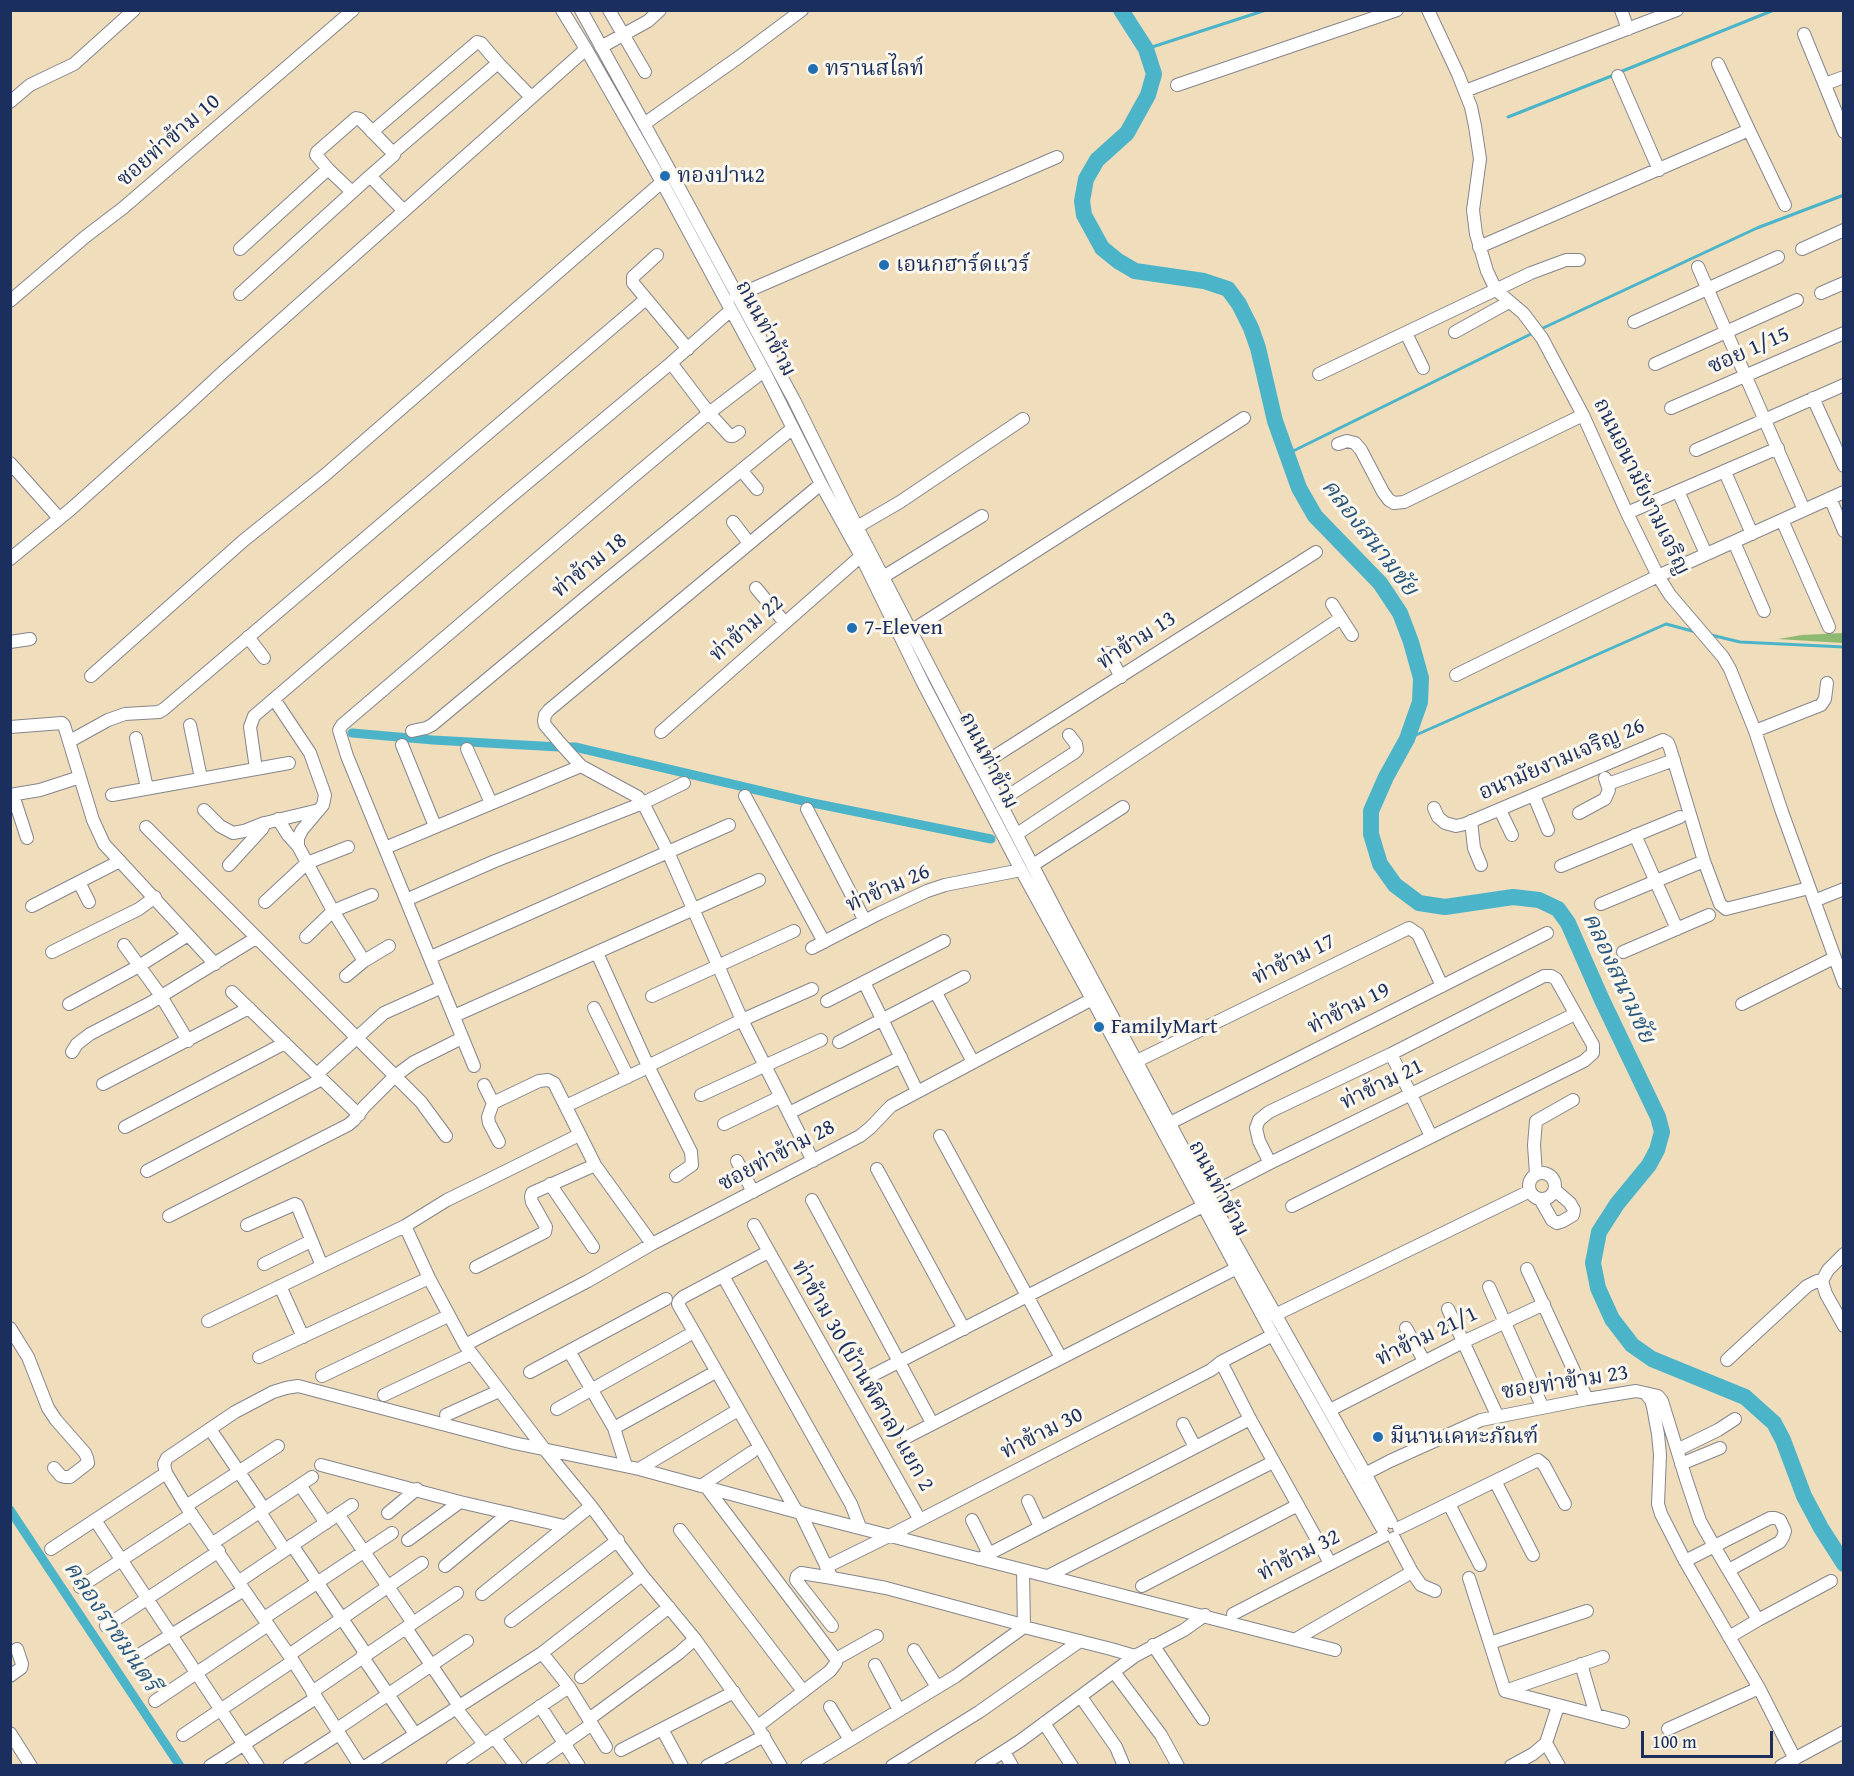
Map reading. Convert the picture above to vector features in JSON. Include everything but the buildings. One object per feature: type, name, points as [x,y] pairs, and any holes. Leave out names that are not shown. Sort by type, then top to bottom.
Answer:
[{"type":"street","points":[[10,102],[30,85],[74,64],[134,10]]},
{"type":"street","name":"ซอยท่าข้าม 10","points":[[10,301],[123,208],[353,10]]},
{"type":"street","name":"ถนนท่าข้าม","points":[[562,10],[662,182],[764,370],[1021,870],[1137,1061],[1170,1123],[1237,1268],[1275,1339],[1353,1478],[1390,1530]]},
{"type":"street","name":"ถนนท่าข้าม","points":[[581,10],[794,400],[857,527],[1033,865],[1097,997],[1206,1201],[1275,1315],[1366,1474],[1390,1530]]},
{"type":"street","points":[[609,10],[645,72]]},
{"type":"street","points":[[602,47],[648,21],[660,10]]},
{"type":"street","points":[[644,123],[802,10]]},
{"type":"street","points":[[1177,85],[1397,10]]},
{"type":"street","name":"ถนนอนามัยงามเจริญ","points":[[1428,10],[1471,107],[1480,159],[1473,210],[1479,247],[1487,272],[1496,290],[1522,313],[1542,338],[1583,415],[1658,576],[1670,595],[1723,657],[1755,731],[1843,981]]},
{"type":"street","points":[[1620,10],[1628,29]]},
{"type":"street","points":[[1465,91],[1677,10]]},
{"type":"street","points":[[1804,34],[1844,132]]},
{"type":"street","points":[[372,132],[474,43],[481,43],[531,97]]},
{"type":"street","points":[[10,559],[183,409],[586,49]]},
{"type":"street","points":[[240,294],[394,155],[393,153],[498,63]]},
{"type":"street","points":[[1718,64],[1785,205]]},
{"type":"street","points":[[1618,76],[1659,170]]},
{"type":"street","points":[[1825,84],[1844,77]]},
{"type":"street","points":[[352,192],[328,169],[316,155],[317,152],[356,118],[360,118],[393,153]]},
{"type":"street","points":[[1479,247],[1749,130]]},
{"type":"street","points":[[736,296],[1057,157]]},
{"type":"street","points":[[240,249],[328,169]]},
{"type":"street","points":[[370,177],[404,211]]},
{"type":"street","points":[[91,676],[243,541],[325,475],[662,182]]},
{"type":"street","points":[[1802,249],[1844,230]]},
{"type":"street","points":[[657,255],[633,277],[633,283],[688,349]]},
{"type":"street","points":[[1634,322],[1778,257]]},
{"type":"street","points":[[1319,374],[1554,264],[1566,260],[1579,260]]},
{"type":"street","points":[[1698,267],[1804,510]]},
{"type":"street","points":[[1821,293],[1844,283]]},
{"type":"street","points":[[70,741],[124,714],[159,712],[164,709],[645,299]]},
{"type":"street","points":[[1655,364],[1797,300]]},
{"type":"street","points":[[1455,332],[1509,302]]},
{"type":"street","points":[[256,769],[251,722],[254,717],[731,310]]},
{"type":"street","points":[[1406,333],[1423,368]]},
{"type":"street","name":"ซอย 1/15","points":[[1671,408],[1844,333]]},
{"type":"street","points":[[671,363],[730,436],[739,432]]},
{"type":"street","points":[[474,1066],[347,756],[339,730],[342,725],[709,412],[764,370]]},
{"type":"street","points":[[1696,450],[1844,385]]},
{"type":"street","points":[[1813,398],[1844,466]]},
{"type":"street","points":[[1338,444],[1347,441],[1355,443],[1389,500],[1394,503],[1404,502],[1583,415]]},
{"type":"street","points":[[911,631],[1244,418]]},
{"type":"street","points":[[857,527],[900,502],[1023,419]]},
{"type":"street","name":"ท่าข้าม 18","points":[[412,730],[432,725],[793,428]]},
{"type":"street","points":[[1627,513],[1778,448]]},
{"type":"street","points":[[10,463],[59,518]]},
{"type":"street","points":[[741,470],[757,489]]},
{"type":"street","points":[[1725,472],[1752,534]]},
{"type":"street","points":[[813,1161],[742,1020],[668,852],[643,803],[638,797],[581,766],[545,725],[545,715],[821,484]]},
{"type":"street","points":[[1678,491],[1706,554]]},
{"type":"street","points":[[1456,675],[1658,576],[1844,492]]},
{"type":"street","points":[[1830,498],[1844,531]]},
{"type":"street","points":[[883,577],[982,516]]},
{"type":"street","points":[[1782,520],[1829,627]]},
{"type":"street","points":[[733,522],[750,543]]},
{"type":"street","points":[[1734,542],[1764,611]]},
{"type":"street","name":"ท่าข้าม 13","points":[[981,765],[1316,552]]},
{"type":"street","name":"ท่าข้าม 22","points":[[661,732],[861,556]]},
{"type":"street","points":[[756,588],[785,623]]},
{"type":"street","points":[[1332,604],[1352,634]]},
{"type":"street","points":[[1017,834],[1341,618]]},
{"type":"street","points":[[248,637],[264,658]]},
{"type":"street","points":[[10,642],[30,639]]},
{"type":"street","points":[[1108,652],[1121,676]]},
{"type":"street","points":[[920,677],[932,671]]},
{"type":"street","points":[[1755,731],[1821,705],[1825,699],[1827,683]]},
{"type":"street","points":[[274,699],[310,753],[325,795],[323,805],[302,830],[298,838],[298,846]]},
{"type":"street","points":[[10,727],[62,723],[70,741],[100,837],[215,964]]},
{"type":"street","points":[[190,725],[201,778]]},
{"type":"street","points":[[1000,801],[1074,753],[1077,750],[1076,744],[1069,735]]},
{"type":"street","points":[[136,738],[147,788]]},
{"type":"street","name":"อนามัยงามเจริญ 26","points":[[1434,808],[1438,817],[1445,823],[1456,826],[1534,796],[1662,740],[1668,743],[1704,861],[1717,897],[1726,909],[1809,888]]},
{"type":"street","points":[[402,745],[435,826]]},
{"type":"street","points":[[467,749],[491,803]]},
{"type":"street","points":[[1608,784],[1674,760]]},
{"type":"street","points":[[112,795],[289,762]]},
{"type":"street","points":[[385,848],[581,766]]},
{"type":"street","points":[[1579,813],[1605,799],[1609,790],[1600,766]]},
{"type":"street","points":[[27,838],[12,795],[40,790],[81,777]]},
{"type":"street","points":[[406,900],[495,861],[643,803],[684,783]]},
{"type":"street","name":"ท่าข้าม 26","points":[[745,796],[818,945],[927,891],[945,885],[1021,870]]},
{"type":"street","points":[[1534,796],[1548,830]]},
{"type":"street","points":[[1033,865],[1123,807]]},
{"type":"street","points":[[807,809],[865,921]]},
{"type":"street","points":[[204,810],[220,826],[233,833],[278,819],[319,810]]},
{"type":"street","points":[[1500,810],[1512,835]]},
{"type":"street","points":[[1561,866],[1680,817]]},
{"type":"street","points":[[278,819],[298,846],[333,911],[364,960]]},
{"type":"street","points":[[1471,821],[1474,848],[1481,865]]},
{"type":"street","points":[[229,865],[265,823]]},
{"type":"street","points":[[430,957],[729,825]]},
{"type":"street","points":[[146,827],[395,1076],[427,1109],[446,1136]]},
{"type":"street","points":[[1635,835],[1677,929]]},
{"type":"street","points":[[265,902],[307,863],[348,847]]},
{"type":"street","points":[[32,906],[120,861]]},
{"type":"street","points":[[1601,904],[1704,861]]},
{"type":"street","points":[[454,1016],[759,880]]},
{"type":"street","points":[[79,882],[89,902]]},
{"type":"street","points":[[1814,901],[1844,889]]},
{"type":"street","points":[[306,937],[333,911],[372,895]]},
{"type":"street","points":[[52,952],[140,909],[155,897]]},
{"type":"street","points":[[1623,952],[1709,915]]},
{"type":"street","name":"ท่าข้าม 17","points":[[1137,1061],[1409,928],[1418,934],[1442,986]]},
{"type":"street","points":[[652,996],[794,931]]},
{"type":"street","name":"ท่าข้าม 19","points":[[1170,1123],[1547,933]]},
{"type":"street","points":[[69,1004],[139,966],[188,935]]},
{"type":"street","points":[[72,1052],[77,1044],[90,1034],[160,996],[256,938]]},
{"type":"street","points":[[827,1001],[944,941]]},
{"type":"street","points":[[124,945],[188,1041]]},
{"type":"street","points":[[346,976],[364,960],[389,946]]},
{"type":"street","points":[[597,953],[645,1068],[692,1152],[692,1165],[676,1176]]},
{"type":"street","points":[[1742,1004],[1834,958]]},
{"type":"street","points":[[1270,1163],[1256,1128],[1259,1120],[1269,1112],[1391,1054],[1544,976],[1556,979],[1593,1046],[1593,1053],[1589,1058],[1292,1206]]},
{"type":"street","points":[[839,1042],[964,977]]},
{"type":"street","points":[[864,982],[917,1091]]},
{"type":"street","points":[[147,1171],[319,1076],[384,1013],[442,987]]},
{"type":"street","points":[[566,1106],[742,1020],[812,989]]},
{"type":"street","points":[[232,992],[360,1115]]},
{"type":"street","points":[[936,993],[973,1062]]},
{"type":"street","name":"ซอยท่าข้าม 28","points":[[384,1395],[468,1350],[652,1244],[860,1136],[891,1106],[1097,997]]},
{"type":"street","points":[[103,1084],[249,1008]]},
{"type":"street","points":[[594,1008],[628,1077]]},
{"type":"street","name":"ท่าข้าม 21","points":[[873,1375],[1206,1201],[1270,1163],[1575,1014]]},
{"type":"street","points":[[169,1216],[348,1125],[395,1076],[422,1057],[462,1038]]},
{"type":"street","points":[[701,1095],[821,1040]]},
{"type":"street","points":[[125,1126],[285,1043]]},
{"type":"street","points":[[1391,1054],[1431,1136]]},
{"type":"street","points":[[789,1113],[901,1057]]},
{"type":"street","points":[[499,1142],[489,1123],[488,1116],[493,1103],[539,1081],[548,1080],[555,1083],[596,1165],[652,1244]]},
{"type":"street","points":[[484,1085],[493,1103]]},
{"type":"street","points":[[724,1124],[780,1096]]},
{"type":"street","points":[[1536,1174],[1534,1145],[1536,1121],[1573,1100]]},
{"type":"street","points":[[208,1321],[405,1226],[447,1200],[579,1135]]},
{"type":"street","points":[[940,1136],[1061,1358]]},
{"type":"street","points":[[737,1161],[753,1192]]},
{"type":"street","points":[[476,1267],[545,1232],[546,1227],[531,1197],[532,1193],[596,1165]]},
{"type":"street","points":[[877,1169],[964,1329]]},
{"type":"street","points":[[1275,1315],[1535,1195],[1547,1198],[1555,1191],[1555,1181],[1549,1174],[1536,1174],[1530,1180],[1535,1195],[1552,1220],[1557,1223],[1563,1221],[1573,1215],[1574,1210],[1570,1203],[1555,1191]]},
{"type":"street","points":[[550,1184],[593,1247]]},
{"type":"street","points":[[812,1200],[932,1424]]},
{"type":"street","points":[[247,1225],[297,1205],[322,1266]]},
{"type":"street","name":"ท่าข้าม 30 (บ้านพิศาล) แยก 2","points":[[754,1225],[920,1520]]},
{"type":"street","points":[[405,1226],[448,1316],[468,1350],[618,1540],[642,1575],[695,1639],[761,1731],[781,1766]]},
{"type":"street","points":[[264,1264],[311,1241]]},
{"type":"street","points":[[531,1372],[768,1252]]},
{"type":"street","points":[[1844,1254],[1828,1270],[1822,1281],[1826,1294],[1844,1326]]},
{"type":"street","points":[[907,1437],[1237,1268]]},
{"type":"street","points":[[1527,1269],[1587,1398]]},
{"type":"street","points":[[723,1276],[851,1504],[860,1527]]},
{"type":"street","points":[[259,1357],[429,1278]]},
{"type":"street","points":[[1727,1360],[1807,1286],[1822,1281]]},
{"type":"street","points":[[280,1286],[303,1337]]},
{"type":"street","points":[[1489,1287],[1542,1406]]},
{"type":"street","points":[[672,1300],[678,1304],[798,1512],[832,1578]]},
{"type":"street","name":"ท่าข้าม 21/1","points":[[1330,1410],[1424,1361],[1544,1304]]},
{"type":"street","points":[[1448,1309],[1497,1415]]},
{"type":"street","points":[[322,1376],[448,1316]]},
{"type":"street","points":[[10,1328],[28,1357],[48,1408],[87,1458],[88,1463],[70,1477],[61,1476],[54,1468]]},
{"type":"street","points":[[1406,1328],[1424,1361]]},
{"type":"street","points":[[558,1409],[687,1336]]},
{"type":"street","name":"ท่าข้าม 30","points":[[826,1567],[1275,1339]]},
{"type":"street","points":[[569,1351],[614,1428],[633,1467]]},
{"type":"street","points":[[1219,1367],[1330,1563]]},
{"type":"street","points":[[614,1428],[710,1375]]},
{"type":"street","points":[[360,1766],[291,1658],[189,1510],[166,1473],[164,1464],[167,1458],[235,1412],[273,1392],[286,1388],[298,1386],[545,1450],[633,1467],[798,1512],[984,1556],[1023,1570],[1050,1575],[1335,1650]]},
{"type":"street","points":[[446,1415],[499,1391]]},
{"type":"street","name":"ซอยท่าข้าม 23","points":[[1353,1478],[1366,1474],[1470,1424],[1497,1415],[1587,1398],[1636,1391],[1645,1393],[1651,1400],[1658,1434],[1660,1455],[1658,1504],[1667,1527],[1759,1688],[1795,1759]]},
{"type":"street","points":[[1645,1393],[1658,1396],[1662,1401],[1700,1521],[1758,1620]]},
{"type":"street","points":[[633,1467],[733,1413]]},
{"type":"street","points":[[984,1556],[1250,1419]]},
{"type":"street","points":[[1677,1450],[1718,1431],[1735,1419]]},
{"type":"street","points":[[1183,1424],[1195,1447]]},
{"type":"street","points":[[210,1429],[288,1548],[317,1582],[342,1618],[388,1695],[415,1734]]},
{"type":"street","points":[[80,1587],[122,1560],[239,1472],[278,1446]]},
{"type":"street","points":[[1681,1464],[1720,1448]]},
{"type":"street","points":[[704,1487],[752,1452]]},
{"type":"street","name":"ท่าข้าม 32","points":[[1233,1614],[1390,1530],[1538,1460],[1545,1465],[1565,1504]]},
{"type":"street","points":[[1050,1575],[1273,1462]]},
{"type":"street","points":[[321,1465],[460,1502],[564,1526]]},
{"type":"street","points":[[51,1549],[166,1473]]},
{"type":"street","points":[[106,1626],[147,1599],[262,1510],[312,1477]]},
{"type":"street","points":[[1495,1481],[1533,1555]]},
{"type":"street","points":[[300,1485],[326,1522]]},
{"type":"street","points":[[704,1487],[836,1659]]},
{"type":"street","points":[[388,1513],[417,1489]]},
{"type":"street","points":[[1028,1501],[1040,1527]]},
{"type":"street","points":[[408,1540],[460,1502]]},
{"type":"street","points":[[1449,1504],[1480,1565]]},
{"type":"street","points":[[134,1658],[241,1586],[288,1548],[352,1505]]},
{"type":"street","points":[[1142,1586],[1298,1505]]},
{"type":"street","points":[[482,1594],[591,1506]]},
{"type":"street","points":[[445,1566],[509,1513]]},
{"type":"street","points":[[338,1514],[388,1587],[457,1707],[516,1766]]},
{"type":"street","points":[[1685,1561],[1770,1518],[1780,1520],[1785,1531],[1780,1542],[1729,1570]]},
{"type":"street","points":[[95,1520],[258,1766]]},
{"type":"street","points":[[972,1520],[984,1556]]},
{"type":"street","points":[[680,1530],[803,1691]]},
{"type":"street","points":[[1390,1530],[1421,1585],[1435,1591]]},
{"type":"street","points":[[155,1701],[197,1673],[317,1582],[392,1533]]},
{"type":"street","points":[[511,1621],[618,1540]]},
{"type":"street","points":[[183,1735],[221,1710],[342,1618],[422,1563]]},
{"type":"street","points":[[1023,1570],[1024,1626]]},
{"type":"street","points":[[1296,1639],[1412,1572]]},
{"type":"street","points":[[832,1626],[796,1580],[796,1576],[801,1573],[886,1588],[1135,1656]]},
{"type":"street","points":[[366,1766],[542,1653],[642,1575]]},
{"type":"street","points":[[1469,1578],[1505,1691]]},
{"type":"street","points":[[1729,1637],[1831,1581]]},
{"type":"street","points":[[210,1766],[314,1695],[364,1655],[458,1593]]},
{"type":"street","points":[[581,1677],[669,1607]]},
{"type":"street","points":[[1490,1643],[1587,1611]]},
{"type":"street","points":[[981,1766],[1044,1724],[1135,1656],[1184,1630],[1205,1615]]},
{"type":"street","points":[[807,1766],[937,1687],[1024,1626]]},
{"type":"street","points":[[707,1766],[761,1731],[803,1691],[834,1666],[836,1659],[877,1636]]},
{"type":"street","points":[[532,1766],[695,1639]]},
{"type":"street","points":[[289,1766],[467,1641]]},
{"type":"street","points":[[892,1766],[979,1712],[1080,1641]]},
{"type":"street","points":[[1153,1645],[1203,1719]]},
{"type":"street","points":[[10,1676],[21,1668],[22,1664],[17,1649]]},
{"type":"street","points":[[914,1650],[937,1687]]},
{"type":"street","points":[[542,1653],[568,1687],[606,1747]]},
{"type":"street","points":[[1505,1691],[1603,1657]]},
{"type":"street","points":[[1581,1664],[1596,1715]]},
{"type":"street","points":[[875,1665],[899,1710]]},
{"type":"street","points":[[1114,1672],[1161,1736],[1178,1766]]},
{"type":"street","points":[[452,1766],[568,1687]]},
{"type":"street","points":[[1668,1729],[1759,1688]]},
{"type":"street","points":[[1505,1691],[1623,1722]]},
{"type":"street","points":[[621,1750],[734,1692]]},
{"type":"street","points":[[1081,1697],[1116,1747],[1124,1766]]},
{"type":"street","points":[[540,1706],[579,1766]]},
{"type":"street","points":[[1512,1766],[1533,1755],[1546,1743],[1558,1706]]},
{"type":"street","points":[[830,1707],[850,1740]]},
{"type":"street","points":[[1044,1724],[1072,1766]]},
{"type":"street","points":[[662,1729],[682,1766]]},
{"type":"street","points":[[1781,1766],[1844,1732]]},
{"type":"street","points":[[10,1733],[31,1766]]},
{"type":"street","points":[[1546,1743],[1559,1766]]},
{"type":"street","points":[[1004,1752],[1012,1766]]},
{"type":"green space","points":[[1843,633],[1843,643],[1778,639],[1802,635]]},
{"type":"waterway","name":"คลองสนามชัย","points":[[1121,10],[1146,49],[1154,74],[1148,95],[1127,133],[1097,160],[1086,179],[1082,201],[1084,215],[1102,248],[1135,271],[1204,281],[1228,289],[1239,304],[1251,328],[1275,421],[1299,488],[1315,516],[1380,583],[1400,613],[1421,678],[1420,702],[1407,739],[1371,811],[1371,834],[1380,864],[1395,885],[1419,903],[1445,907],[1513,897],[1539,900],[1558,909],[1568,923],[1658,1117],[1662,1132],[1657,1150],[1649,1165],[1617,1204],[1599,1232],[1593,1263],[1598,1288],[1612,1319],[1632,1345],[1652,1359],[1745,1397],[1774,1423],[1783,1440],[1804,1496],[1844,1564]]},
{"type":"waterway","points":[[1146,49],[1266,10]]},
{"type":"waterway","points":[[1620,72],[1774,10]]},
{"type":"waterway","points":[[1508,117],[1614,75]]},
{"type":"waterway","points":[[1541,329],[1757,228],[1844,195]]},
{"type":"waterway","points":[[1287,454],[1535,332]]},
{"type":"waterway","points":[[1407,739],[1666,624],[1696,632]]},
{"type":"waterway","points":[[1711,635],[1740,642],[1844,647]]},
{"type":"waterway","points":[[352,733],[433,740],[575,747],[808,802],[991,839]]},
{"type":"waterway","name":"คลองราชมนตรี","points":[[10,1510],[180,1766]]},
{"type":"place","name":"ทรานสไลท์","points":[[813,69]]},
{"type":"place","name":"ทองปาน2","points":[[665,176]]},
{"type":"place","name":"เอนกฮาร์ดแวร์","points":[[884,265]]},
{"type":"place","name":"7-Eleven","points":[[852,628]]},
{"type":"place","name":"FamilyMart","points":[[1099,1027]]},
{"type":"place","name":"มีนานเคหะภัณฑ์","points":[[1378,1437]]}]
